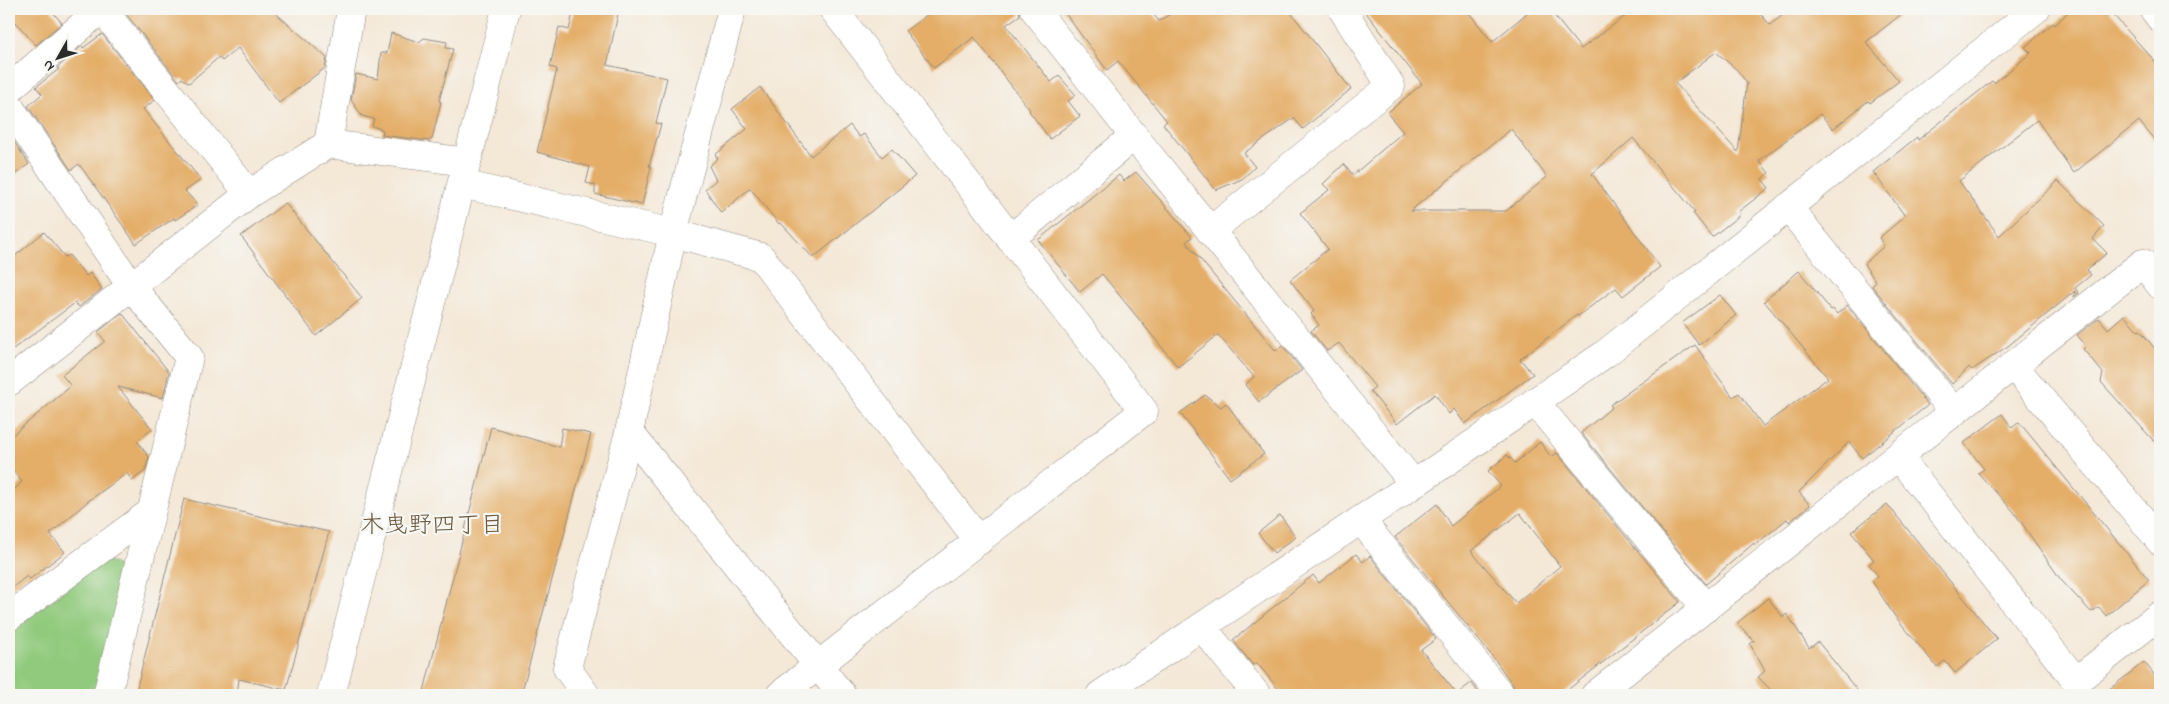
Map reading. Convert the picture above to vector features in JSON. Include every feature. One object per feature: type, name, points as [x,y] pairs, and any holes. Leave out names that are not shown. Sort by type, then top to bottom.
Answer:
[{"type":"street","points":[[9,89],[102,9],[249,194]]},
{"type":"street","points":[[328,144],[351,9]]},
{"type":"street","points":[[331,695],[506,9]]},
{"type":"street","points":[[586,695],[567,668],[629,432],[673,232],[732,9]]},
{"type":"street","points":[[780,695],[1144,411],[833,9]]},
{"type":"street","points":[[1034,9],[1414,484]]},
{"type":"street","points":[[1210,231],[1391,86],[1342,9]]},
{"type":"street","points":[[1100,695],[1202,628],[1605,354],[2036,9]]},
{"type":"street","points":[[2153,9],[2160,18]]},
{"type":"street","points":[[9,106],[131,286],[188,357],[107,695]]},
{"type":"street","points":[[1010,239],[1134,136]]},
{"type":"street","points":[[9,382],[249,194],[328,144],[464,173],[761,257],[979,541]]},
{"type":"street","points":[[1788,207],[1954,412]]},
{"type":"street","points":[[1595,695],[2151,256],[2160,285]]},
{"type":"street","points":[[2013,365],[2160,541]]},
{"type":"street","points":[[1535,402],[1706,608]]},
{"type":"street","points":[[629,432],[820,665],[842,695]]},
{"type":"street","points":[[1898,456],[2076,681],[2160,614]]},
{"type":"street","points":[[9,617],[152,512]]},
{"type":"street","points":[[1361,520],[1501,695]]},
{"type":"street","points":[[1202,628],[1257,695]]},
{"type":"green space","points":[[106,559],[126,571],[95,695],[9,695],[9,632]]},
{"type":"building","points":[[9,9],[50,9],[62,23],[36,45],[9,15]]},
{"type":"building","points":[[135,9],[271,9],[327,58],[325,68],[279,103],[238,48],[222,61],[219,57],[189,83],[182,78],[179,81],[127,15]]},
{"type":"building","points":[[574,9],[619,9],[607,65],[667,78],[656,123],[661,124],[649,166],[651,167],[642,205],[595,194],[595,185],[586,183],[590,167],[537,152],[557,69],[550,67],[559,27],[569,30]]},
{"type":"building","points":[[935,9],[1019,9],[1020,15],[1006,25],[1051,82],[1059,76],[1076,95],[1068,101],[1080,116],[1050,139],[974,37],[934,68],[905,31]]},
{"type":"building","points":[[1062,9],[1149,9],[1159,21],[1178,9],[1288,9],[1351,89],[1303,129],[1294,118],[1244,153],[1255,167],[1242,179],[1216,190],[1163,124],[1167,121],[1118,61],[1107,70]]},
{"type":"building","points":[[1363,9],[1466,9],[1492,42],[1532,9],[1549,9],[1581,49],[1635,9],[1756,9],[1770,25],[1790,9],[1908,9],[1866,42],[1899,81],[1870,103],[1868,101],[1833,129],[1820,114],[1759,161],[1769,173],[1762,179],[1769,188],[1738,212],[1740,215],[1712,237],[1693,213],[1695,212],[1633,138],[1592,174],[1660,267],[1623,296],[1616,288],[1520,359],[1533,374],[1465,424],[1454,409],[1449,414],[1435,394],[1397,424],[1370,391],[1375,387],[1339,343],[1327,351],[1311,331],[1319,325],[1311,314],[1314,311],[1290,280],[1328,249],[1300,213],[1329,190],[1323,184],[1344,164],[1353,175],[1403,132],[1387,113],[1422,84]],"holes":[[[1716,52],[1737,70],[1747,83],[1738,152],[1675,83]],[[1511,129],[1547,177],[1506,211],[1410,211]]]},
{"type":"building","points":[[2071,9],[2108,9],[2160,67],[2160,147],[2139,121],[2074,173],[2037,120],[1959,181],[1999,236],[2058,181],[2104,226],[2093,239],[2107,253],[2087,270],[2091,275],[2075,288],[2079,293],[2074,297],[2075,291],[2008,346],[1972,370],[1969,367],[1952,384],[1872,286],[1876,282],[1864,264],[1884,246],[1879,238],[1905,216],[1873,172],[1917,137],[1918,140],[1992,81],[1994,83],[2031,53],[2025,47],[2053,23],[2055,25]]},
{"type":"building","points":[[391,33],[419,42],[424,38],[447,42],[446,48],[453,49],[439,101],[441,102],[432,139],[429,141],[382,135],[383,130],[372,126],[374,119],[362,116],[351,100],[356,74],[378,79],[381,53],[387,53]]},
{"type":"building","points":[[102,34],[155,100],[143,109],[201,180],[185,191],[198,205],[175,220],[174,218],[136,244],[79,164],[71,170],[28,106],[42,94],[36,87],[59,69],[57,68],[82,46],[83,48]]},
{"type":"building","points":[[760,87],[811,156],[850,125],[859,137],[864,134],[882,157],[892,149],[915,176],[813,258],[781,223],[779,224],[750,188],[721,213],[705,189],[716,180],[709,166],[718,158],[715,155],[747,129],[732,109]]},
{"type":"building","points":[[13,140],[29,164],[9,179],[9,143]]},
{"type":"building","points":[[1136,172],[1192,237],[1186,242],[1276,351],[1282,345],[1302,370],[1259,402],[1245,385],[1254,377],[1218,335],[1178,367],[1102,274],[1080,292],[1038,240],[1119,175],[1124,181]]},
{"type":"building","points":[[285,203],[362,298],[316,336],[241,236]]},
{"type":"building","points":[[44,232],[65,257],[69,255],[86,276],[90,273],[102,289],[79,307],[75,303],[9,352],[9,261]]},
{"type":"building","points":[[1799,271],[1831,310],[1833,309],[1837,314],[1847,305],[1928,405],[1862,458],[1849,442],[1799,492],[1810,505],[1789,522],[1787,519],[1755,545],[1754,543],[1706,584],[1581,433],[1612,407],[1610,405],[1695,345],[1733,397],[1739,393],[1763,426],[1828,378],[1764,301]]},
{"type":"building","points":[[1720,295],[1736,315],[1699,345],[1682,323]]},
{"type":"building","points":[[122,313],[169,372],[163,398],[118,387],[152,429],[137,441],[149,457],[145,471],[132,481],[127,473],[87,502],[50,534],[65,552],[30,579],[27,576],[9,590],[9,495],[22,482],[9,466],[9,438],[71,386],[62,375],[105,341],[98,332]]},
{"type":"building","points":[[2124,315],[2138,331],[2140,330],[2160,355],[2160,448],[2101,382],[2103,373],[2083,349],[2086,346],[2077,335],[2099,318],[2108,329]]},
{"type":"building","points":[[1205,395],[1221,407],[1226,403],[1264,454],[1230,479],[1180,413]]},
{"type":"building","points":[[2002,414],[2012,428],[2019,422],[2149,580],[2106,616],[2099,607],[2091,612],[2061,580],[2014,512],[1978,473],[1984,469],[1964,443]]},
{"type":"building","points":[[491,427],[559,447],[562,428],[591,434],[521,695],[423,695]]},
{"type":"building","points":[[1540,442],[1551,457],[1557,453],[1680,602],[1561,695],[1516,695],[1513,685],[1496,661],[1395,537],[1437,504],[1451,526],[1501,486],[1488,471],[1507,455],[1515,463]],"holes":[[[1520,513],[1560,566],[1516,603],[1471,551]]]},
{"type":"building","points":[[184,499],[329,532],[286,690],[239,679],[237,695],[135,695]]},
{"type":"building","points":[[1887,504],[1997,639],[1955,673],[1945,661],[1937,667],[1894,615],[1872,581],[1878,576],[1869,564],[1874,560],[1851,532]]},
{"type":"building","points":[[1280,515],[1296,537],[1274,553],[1258,533]]},
{"type":"building","points":[[1356,554],[1363,562],[1370,556],[1436,639],[1421,650],[1457,694],[1471,683],[1481,695],[1283,695],[1257,663],[1253,665],[1233,640],[1313,575],[1319,583]]},
{"type":"building","points":[[1768,598],[1783,617],[1787,614],[1809,648],[1818,642],[1861,695],[1776,695],[1758,677],[1765,671],[1750,644],[1754,641],[1737,623]]},
{"type":"building","points":[[2144,662],[2160,682],[2160,695],[2102,695]]},
{"type":"district","name":"木曳野四丁目","points":[[432,524]]}]
